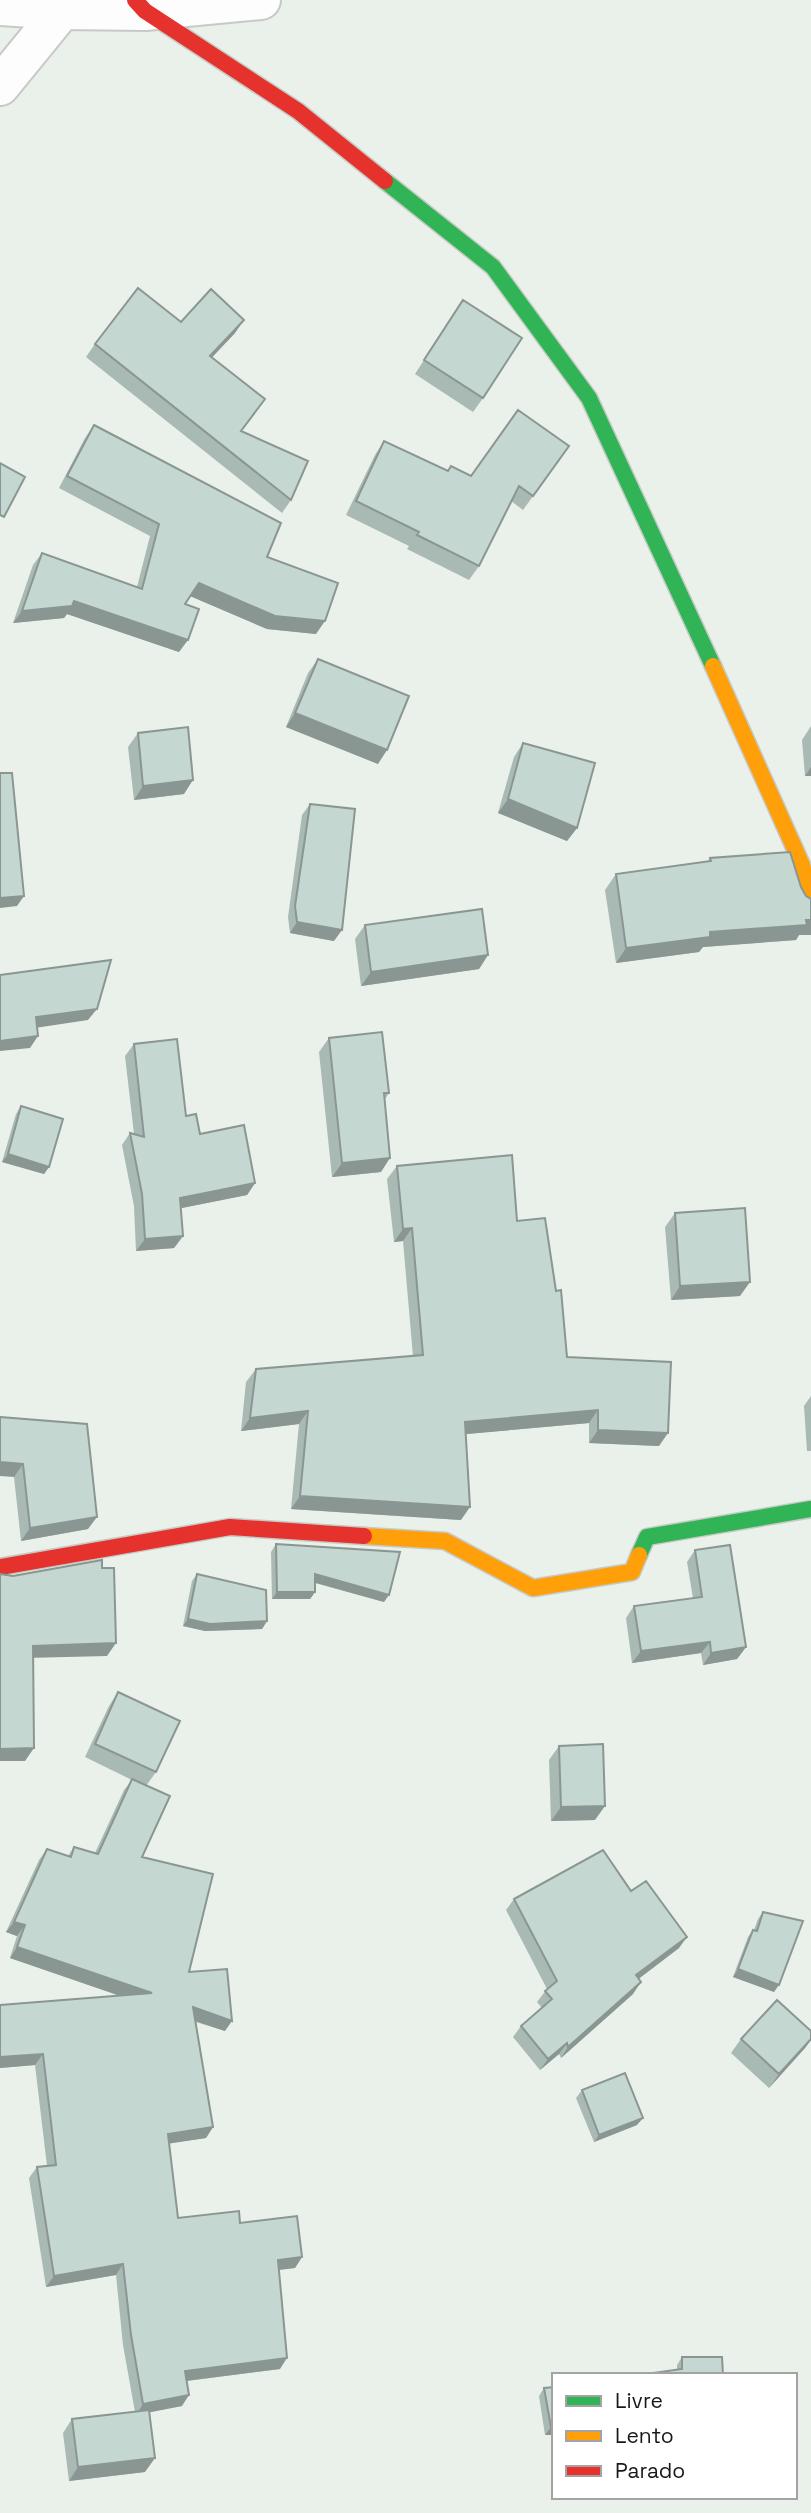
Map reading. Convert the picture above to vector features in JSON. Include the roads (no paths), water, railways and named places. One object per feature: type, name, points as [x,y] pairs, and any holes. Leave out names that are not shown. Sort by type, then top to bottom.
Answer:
[{"type":"street","points":[[0,6],[62,10],[261,0]]},
{"type":"street","points":[[140,5],[298,111],[493,267],[589,398],[683,598],[802,865],[811,896]]},
{"type":"street","points":[[0,86],[62,10]]},
{"type":"street","points":[[0,1567],[230,1527],[445,1541],[533,1588],[632,1572],[646,1537],[811,1509]]}]
